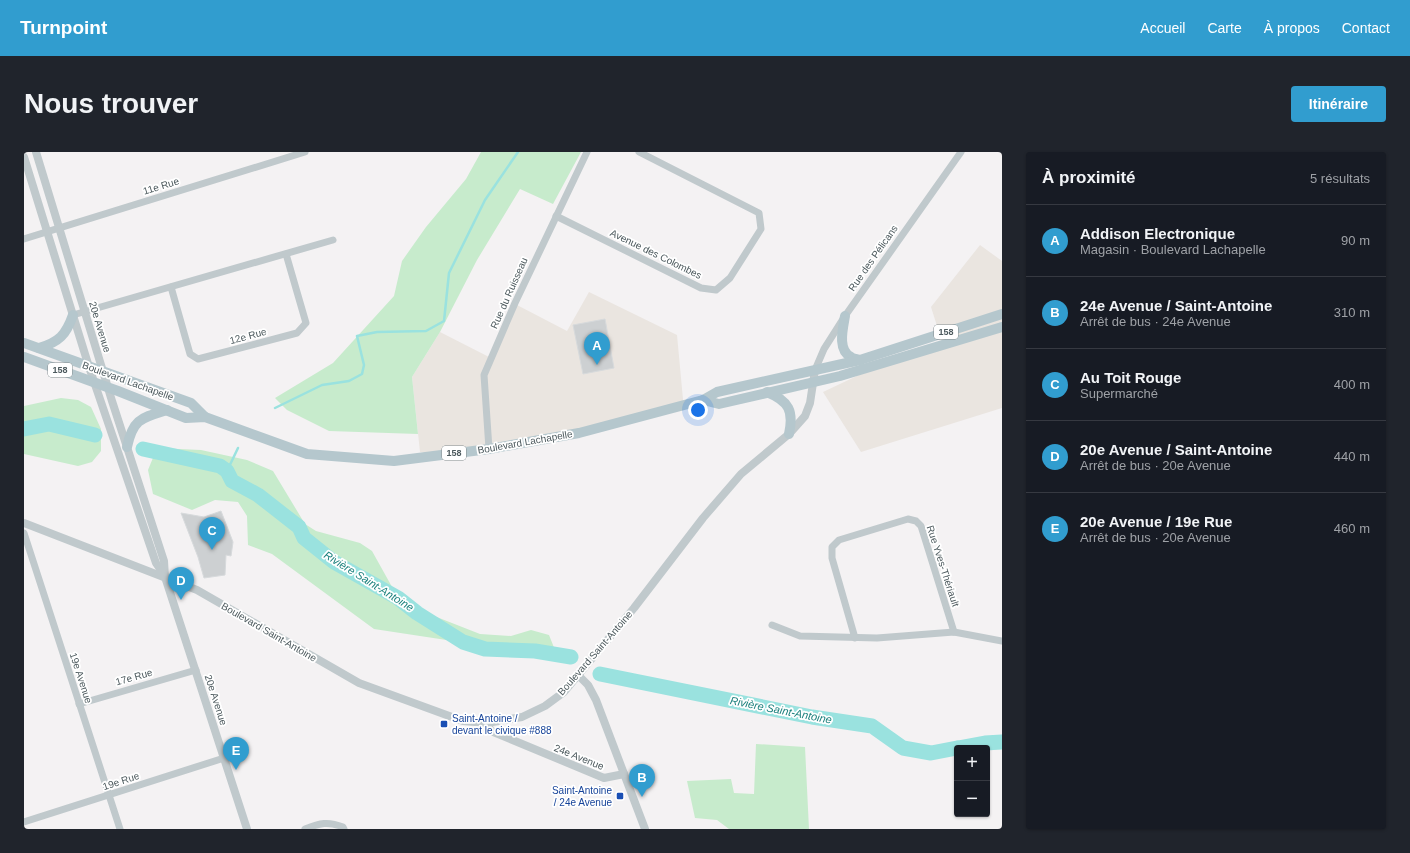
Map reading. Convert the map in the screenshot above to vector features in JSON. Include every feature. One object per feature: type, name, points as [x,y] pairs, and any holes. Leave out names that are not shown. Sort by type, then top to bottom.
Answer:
[{"type":"main road","name":"158","points":[[860,360],[1002,314]]},
{"type":"main road","points":[[39,348],[52,344],[62,336],[69,326],[73,315]]},
{"type":"main road","points":[[845,316],[841,338],[844,350],[850,357],[860,360]]},
{"type":"main road","name":"Boulevard Lachapelle","points":[[704,400],[719,404],[840,376],[1002,327]]},
{"type":"main road","name":"Boulevard Lachapelle","points":[[24,343],[190,403],[205,417]]},
{"type":"main road","name":"Boulevard Lachapelle","points":[[24,357],[186,418],[205,417],[307,454],[394,461],[489,449],[579,433],[704,400],[717,392],[860,360]]},
{"type":"main road","points":[[767,392],[781,398],[789,409],[792,420],[789,434]]},
{"type":"main road","points":[[128,447],[130,435],[137,422],[167,410]]},
{"type":"street","name":"20e Avenue","points":[[36,152],[108,388],[164,561],[165,577]]},
{"type":"street","name":"11e Rue","points":[[24,239],[305,152]]},
{"type":"street","name":"Rue du Ruisseau","points":[[489,449],[484,375],[515,302],[587,152]]},
{"type":"street","name":"Avenue des Colombes","points":[[556,216],[701,288],[716,290],[730,278],[761,228],[759,213],[638,152]]},
{"type":"street","name":"Rue des Pélicans","points":[[813,382],[815,370],[824,349],[845,316],[961,152]]},
{"type":"street","name":"20e Avenue","points":[[24,157],[89,367],[156,563],[165,577],[247,829]]},
{"type":"street","points":[[73,315],[333,240]]},
{"type":"street","name":"12e Rue","points":[[170,287],[190,354],[198,360],[297,333],[306,324],[286,254]]},
{"type":"street","name":"Boulevard Saint-Antoine","points":[[24,523],[197,590],[360,683],[463,721],[487,723],[522,717],[545,706],[564,692],[634,608],[703,518],[741,474],[789,434],[805,416],[810,403],[813,382]]},
{"type":"street","name":"Rue Yves-Thériault","points":[[855,638],[832,558],[832,547],[838,540],[908,519],[916,521],[921,526],[954,632]]},
{"type":"street","name":"19e Avenue","points":[[24,533],[120,829]]},
{"type":"street","points":[[772,625],[800,636],[877,638],[954,632],[1002,641]]},
{"type":"street","name":"17e Rue","points":[[79,704],[196,670]]},
{"type":"street","name":"24e Avenue","points":[[578,675],[588,685],[596,700],[644,829]]},
{"type":"street","name":"24e Avenue","points":[[487,723],[491,731],[604,778],[624,774]]},
{"type":"street","name":"19e Rue","points":[[24,822],[224,758]]},
{"type":"street","points":[[305,829],[332,822],[343,827],[344,829]]},
{"type":"shaded area","points":[[980,245],[1002,261],[1002,408],[861,452],[823,392],[861,374],[944,348],[931,307]]},
{"type":"shaded area","points":[[589,292],[677,335],[684,410],[444,455],[420,452],[412,377],[440,332],[491,358],[517,305],[567,331]]},
{"type":"green space","points":[[481,152],[581,152],[553,204],[520,189],[477,260],[440,332],[412,377],[418,434],[329,431],[287,410],[275,398],[333,363],[394,296],[402,261],[426,227],[466,179]]},
{"type":"green space","points":[[61,398],[78,400],[91,407],[101,429],[101,451],[92,462],[78,466],[24,454],[24,406]]},
{"type":"green space","points":[[157,448],[201,450],[247,460],[273,471],[305,524],[316,531],[360,543],[372,551],[401,603],[480,634],[511,636],[531,630],[549,635],[555,650],[499,648],[374,629],[272,554],[248,545],[247,516],[238,502],[215,500],[192,510],[153,494],[148,470]]},
{"type":"green space","points":[[756,744],[805,747],[809,829],[729,829],[717,820],[695,818],[687,781],[731,779],[734,793],[754,794]]},
{"type":"building","points":[[605,319],[614,368],[583,374],[573,325]]},
{"type":"building","points":[[221,511],[233,542],[231,556],[226,555],[225,575],[204,578],[198,557],[181,513],[204,517]]},
{"type":"waterway","points":[[275,408],[322,385],[349,381],[362,374],[364,365],[357,336],[377,332],[426,331],[444,321],[449,273],[485,200],[518,152]]},
{"type":"waterway","name":"Rivière Saint-Antoine","points":[[24,429],[49,424],[95,435]]},
{"type":"waterway","points":[[227,471],[238,448]]},
{"type":"waterway","name":"Rivière Saint-Antoine","points":[[143,449],[220,466],[227,471],[232,481],[258,495],[299,527],[304,538],[334,562],[398,598],[417,613],[463,642],[485,649],[535,651],[571,657]]},
{"type":"waterway","name":"Rivière Saint-Antoine","points":[[600,674],[812,717],[872,726],[903,748],[931,753],[954,749]]},
{"type":"waterway","name":"Rivière Saint-Antoine","points":[[974,745],[1002,742]]},
{"type":"place","name":"Addison Electronique","points":[[597,365]]},
{"type":"place","name":"Au Toit Rouge","points":[[212,550]]},
{"type":"place","name":"20e Avenue / Saint-Antoine","points":[[181,600]]},
{"type":"place","name":"Saint-Antoine / devant le civique #888","points":[[444,724]]},
{"type":"place","name":"20e Avenue / 19e Rue","points":[[236,770]]},
{"type":"place","name":"Saint-Antoine / 24e Avenue","points":[[620,796]]},
{"type":"place","name":"24e Avenue / Saint-Antoine","points":[[642,797]]}]
